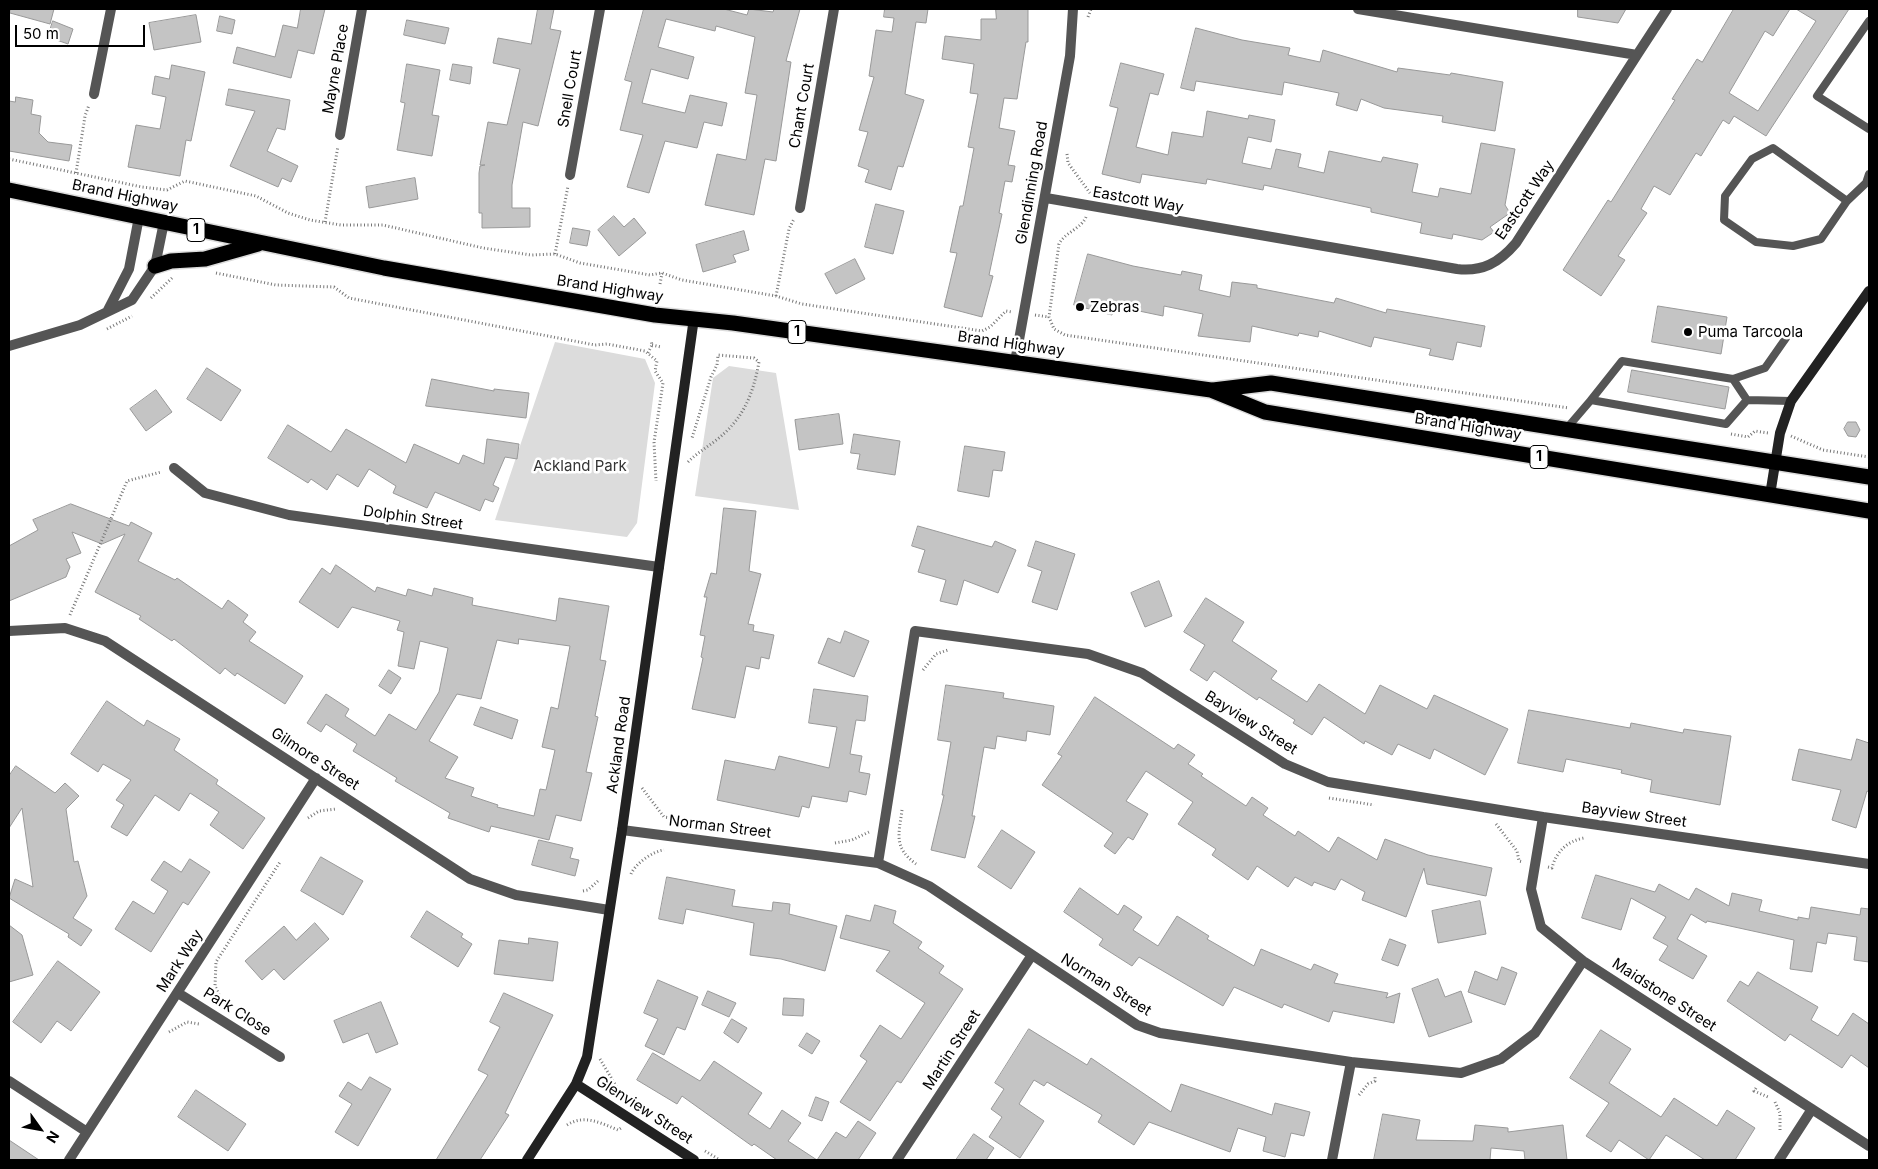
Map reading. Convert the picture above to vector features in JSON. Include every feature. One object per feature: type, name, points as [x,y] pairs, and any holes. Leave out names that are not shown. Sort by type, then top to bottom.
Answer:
[{"type":"highway","name":"Brand Highway","points":[[9,190],[259,244],[384,268],[655,315],[694,318],[1212,390],[1265,412],[1869,511]]},
{"type":"highway","points":[[155,266],[171,262],[205,259],[259,244]]},
{"type":"highway","name":"Brand Highway","points":[[1212,390],[1271,383],[1568,428],[1869,477]]},
{"type":"main road","points":[[1770,495],[1780,433],[1791,402],[1869,291]]},
{"type":"main road","name":"Ackland Road","points":[[527,1160],[576,1084],[587,1057],[622,830],[694,318]]},
{"type":"main road","name":"Glenview Street","points":[[576,1084],[694,1160]]},
{"type":"street","points":[[94,94],[111,9]]},
{"type":"street","name":"Mayne Place","points":[[340,135],[362,9]]},
{"type":"street","name":"Snell Court","points":[[570,174],[600,9]]},
{"type":"street","name":"Chant Court","points":[[800,208],[834,9]]},
{"type":"street","name":"Glendinning Road","points":[[1015,362],[1070,56],[1073,9]]},
{"type":"street","points":[[1358,9],[1638,55]]},
{"type":"street","name":"Eastcott Way","points":[[1046,198],[1457,269],[1470,271],[1482,269],[1506,254],[1516,243],[1667,9]]},
{"type":"street","points":[[108,310],[129,269],[139,217]]},
{"type":"street","points":[[9,346],[80,326],[108,310],[132,300],[155,266],[164,222]]},
{"type":"street","name":"Dolphin Street","points":[[174,468],[205,494],[289,515],[658,567]]},
{"type":"street","name":"Gilmore Street","points":[[9,631],[65,628],[105,641],[470,879],[516,895],[609,910]]},
{"type":"street","name":"Bayview Street","points":[[878,863],[915,631],[1088,654],[1142,672],[1285,764],[1328,782],[1869,864]]},
{"type":"street","name":"Mark Way","points":[[69,1160],[316,778]]},
{"type":"street","name":"Maidstone Street","points":[[1543,816],[1532,889],[1541,927],[1583,961],[1869,1146]]},
{"type":"street","name":"Norman Street","points":[[622,830],[878,863],[929,886],[1137,1025],[1160,1033],[1351,1062],[1461,1073],[1501,1059],[1535,1033],[1583,961]]},
{"type":"street","name":"Martin Street","points":[[897,1160],[1032,955]]},
{"type":"street","name":"Park Close","points":[[178,992],[280,1057]]},
{"type":"street","points":[[1332,1160],[1351,1062]]},
{"type":"street","points":[[9,1081],[87,1132]]},
{"type":"street","points":[[1779,1160],[1812,1109]]},
{"type":"lane","points":[[1869,21],[1817,96],[1869,129]]},
{"type":"lane","points":[[1847,201],[1773,148],[1752,159],[1725,196],[1724,220],[1756,242],[1793,246],[1822,239],[1847,201],[1866,183],[1869,174]]},
{"type":"lane","points":[[1568,428],[1622,361],[1733,379],[1765,368],[1786,338]]},
{"type":"lane","points":[[1733,379],[1747,400]]},
{"type":"lane","points":[[1591,400],[1726,424],[1747,400]]},
{"type":"lane","points":[[1747,400],[1791,402]]},
{"type":"path","points":[[1087,24],[1091,9]]},
{"type":"path","points":[[76,173],[85,116]]},
{"type":"path","points":[[1069,146],[1068,163],[1090,195]]},
{"type":"path","points":[[9,159],[142,187],[167,190],[185,181],[256,196],[288,213],[325,222],[341,225],[383,225],[483,248],[531,255],[555,254],[580,263],[650,275],[662,273],[682,280],[776,296],[802,304],[982,331],[990,328],[1006,311],[1013,312]]},
{"type":"path","points":[[325,222],[336,160]]},
{"type":"path","points":[[555,254],[566,199]]},
{"type":"path","points":[[1086,217],[1084,222],[1062,238],[1059,244],[1048,317],[1054,329],[1065,335],[1563,407]]},
{"type":"path","points":[[776,296],[789,229]]},
{"type":"path","points":[[214,272],[276,285],[334,288],[349,298],[595,345],[607,344],[648,353],[657,361],[655,371],[663,383],[654,442],[656,486]]},
{"type":"path","points":[[660,284],[662,273]]},
{"type":"path","points":[[148,302],[174,276]]},
{"type":"path","points":[[98,332],[114,326],[136,313]]},
{"type":"path","points":[[1038,316],[1048,317]]},
{"type":"path","points":[[648,353],[652,340]]},
{"type":"path","points":[[652,345],[661,347]]},
{"type":"path","points":[[688,454],[686,464],[699,450],[729,430],[742,414],[752,394],[759,362],[754,358],[718,355],[717,365],[689,445]]},
{"type":"path","points":[[1798,437],[1823,450],[1869,457]]},
{"type":"path","points":[[70,616],[127,481],[174,468]]},
{"type":"path","points":[[921,674],[936,654],[953,650]]},
{"type":"path","points":[[1321,796],[1379,806]]},
{"type":"path","points":[[904,800],[898,837],[900,847],[907,857],[922,867]]},
{"type":"path","points":[[304,824],[310,816],[319,810],[332,808],[341,810]]},
{"type":"path","points":[[664,817],[695,825]]},
{"type":"path","points":[[671,818],[671,823]]},
{"type":"path","points":[[1495,823],[1500,826],[1517,851],[1519,861],[1523,862]]},
{"type":"path","points":[[833,844],[852,840],[870,831],[874,825]]},
{"type":"path","points":[[1547,867],[1552,868],[1556,854],[1561,849],[1579,838],[1589,837]]},
{"type":"path","points":[[631,874],[633,869],[654,853]]},
{"type":"path","points":[[219,1003],[221,999],[215,986],[216,962],[284,856]]},
{"type":"path","points":[[575,891],[588,890],[598,884],[602,876]]},
{"type":"path","points":[[164,1040],[169,1032],[187,1022],[204,1026]]},
{"type":"path","points":[[601,1049],[600,1059],[620,1095],[626,1099]]},
{"type":"path","points":[[1757,1087],[1754,1091],[1776,1103],[1782,1123],[1780,1135]]},
{"type":"path","points":[[561,1132],[565,1125],[574,1120],[597,1121],[618,1130],[622,1128]]},
{"type":"path","points":[[704,1150],[720,1160]]},
{"type":"green space","name":"Ackland Park","points":[[555,342],[645,359],[655,383],[637,523],[627,537],[495,520]]},
{"type":"green space","points":[[729,366],[776,373],[799,510],[695,496],[713,378]]},
{"type":"building","points":[[11,9],[54,9],[50,24],[10,13]]},
{"type":"building","points":[[301,9],[325,9],[314,54],[298,50],[291,78],[233,63],[237,47],[275,57],[283,25],[297,28]]},
{"type":"building","points":[[538,9],[554,9],[550,29],[561,31],[538,126],[523,122],[512,185],[512,208],[530,208],[530,227],[482,228],[482,213],[479,213],[479,173],[480,166],[485,165],[480,165],[488,122],[507,125],[520,69],[493,63],[498,38],[531,44]]},
{"type":"building","points":[[644,9],[724,9],[747,15],[749,9],[773,12],[774,9],[800,9],[786,61],[791,62],[776,161],[765,159],[754,215],[705,205],[717,154],[746,160],[757,95],[745,93],[755,37],[716,26],[715,31],[666,19],[658,47],[694,57],[688,79],[651,69],[642,103],[685,113],[690,95],[727,103],[722,126],[704,122],[697,148],[665,141],[649,193],[627,187],[643,135],[620,130],[632,82],[625,80]]},
{"type":"building","points":[[885,9],[928,9],[926,23],[916,22],[905,94],[924,100],[903,167],[898,166],[891,190],[865,182],[869,170],[858,166],[868,132],[859,130],[874,77],[869,76],[876,30],[892,32],[894,18],[884,17]]},
{"type":"building","points":[[996,9],[1028,9],[1028,42],[1026,42],[1017,99],[1004,98],[999,128],[1015,131],[1008,165],[1015,166],[1012,182],[1005,181],[999,213],[1002,214],[989,275],[993,276],[982,317],[944,307],[957,253],[950,252],[960,206],[963,206],[974,148],[968,147],[978,94],[970,93],[974,64],[942,59],[945,36],[981,40],[981,19],[996,19]]},
{"type":"building","points":[[1578,9],[1626,9],[1618,23],[1578,17]]},
{"type":"building","points":[[1734,9],[1790,9],[1773,36],[1765,31],[1729,93],[1758,111],[1816,21],[1796,9],[1849,9],[1766,136],[1734,116],[1729,124],[1723,120],[1701,156],[1696,153],[1670,195],[1654,186],[1641,209],[1647,213],[1618,256],[1625,260],[1601,296],[1563,270],[1608,200],[1611,202],[1675,100],[1672,99],[1697,59],[1702,62]]},
{"type":"building","points":[[196,15],[201,42],[154,50],[149,23]]},
{"type":"building","points":[[220,16],[235,20],[232,34],[217,31]]},
{"type":"building","points":[[407,20],[449,28],[445,44],[404,35]]},
{"type":"building","points":[[53,21],[73,29],[68,44],[48,37]]},
{"type":"building","points":[[1196,28],[1242,40],[1290,48],[1288,55],[1320,62],[1323,50],[1397,72],[1398,68],[1450,75],[1451,73],[1503,82],[1495,131],[1442,122],[1443,116],[1384,108],[1361,99],[1357,111],[1336,105],[1339,93],[1284,82],[1282,95],[1196,81],[1194,91],[1181,88]]},
{"type":"building","points":[[1121,63],[1164,74],[1158,95],[1150,93],[1136,147],[1168,155],[1172,132],[1203,137],[1207,111],[1248,119],[1249,115],[1275,120],[1271,142],[1248,137],[1242,163],[1271,169],[1276,149],[1301,154],[1298,167],[1324,173],[1329,151],[1381,162],[1383,157],[1418,164],[1412,192],[1438,197],[1440,188],[1471,194],[1481,143],[1515,149],[1505,205],[1510,213],[1490,227],[1494,232],[1482,240],[1453,234],[1452,239],[1420,233],[1422,223],[1371,212],[1371,208],[1264,185],[1263,190],[1207,179],[1206,184],[1142,174],[1140,183],[1102,174],[1118,108],[1110,106]]},
{"type":"building","points":[[407,64],[440,70],[432,115],[439,116],[432,156],[397,150],[405,103],[401,102]]},
{"type":"building","points":[[453,64],[472,67],[470,84],[450,80]]},
{"type":"building","points":[[172,65],[205,72],[191,141],[186,140],[180,176],[128,167],[136,125],[160,129],[166,97],[152,94],[155,76],[169,79]]},
{"type":"building","points":[[229,89],[290,100],[285,130],[277,128],[267,151],[298,166],[291,182],[282,178],[278,187],[230,166],[255,111],[226,105]]},
{"type":"building","points":[[16,97],[33,100],[31,114],[41,116],[39,133],[48,142],[72,145],[69,161],[9,151],[9,101],[15,102]]},
{"type":"building","points":[[415,178],[418,199],[369,208],[366,187]]},
{"type":"building","points":[[876,204],[904,211],[893,254],[865,247]]},
{"type":"building","points":[[614,216],[624,227],[634,218],[646,233],[619,256],[598,230]]},
{"type":"building","points":[[573,228],[590,231],[587,246],[570,243]]},
{"type":"building","points":[[744,231],[749,250],[733,255],[736,262],[703,272],[696,245]]},
{"type":"building","points":[[1088,254],[1133,266],[1181,275],[1182,271],[1202,275],[1199,290],[1230,297],[1232,282],[1257,285],[1257,288],[1334,303],[1336,298],[1386,313],[1387,309],[1485,326],[1481,347],[1457,342],[1453,360],[1429,355],[1431,349],[1374,337],[1371,347],[1319,331],[1318,337],[1299,333],[1298,336],[1252,326],[1250,342],[1198,336],[1203,314],[1164,306],[1163,316],[1115,306],[1112,315],[1074,305]]},
{"type":"building","points":[[855,259],[865,279],[836,294],[825,274]]},
{"type":"building","points":[[1658,306],[1727,317],[1721,354],[1652,342]]},
{"type":"building","points":[[207,368],[241,390],[221,421],[187,399]]},
{"type":"building","points":[[1632,370],[1729,387],[1725,409],[1628,392]]},
{"type":"building","points":[[432,379],[494,391],[494,389],[529,393],[526,418],[426,406]]},
{"type":"building","points":[[156,390],[172,412],[146,431],[130,409]]},
{"type":"building","points":[[839,414],[843,444],[799,450],[795,420]]},
{"type":"building","points":[[1848,422],[1856,422],[1860,430],[1856,437],[1848,436],[1844,429]]},
{"type":"building","points":[[288,425],[331,452],[346,429],[406,463],[414,444],[459,464],[463,455],[484,464],[487,439],[519,444],[517,459],[505,457],[493,485],[499,488],[493,502],[485,499],[480,511],[435,492],[427,508],[393,493],[396,486],[369,469],[358,487],[337,474],[327,490],[311,479],[308,483],[268,458]]},
{"type":"building","points":[[854,434],[900,441],[895,475],[857,469],[860,454],[851,453]]},
{"type":"building","points":[[965,446],[1005,452],[1002,471],[993,470],[989,497],[958,491]]},
{"type":"building","points":[[71,504],[129,526],[131,522],[152,533],[138,561],[175,580],[177,578],[222,609],[228,600],[248,615],[243,622],[256,632],[249,641],[303,676],[285,704],[237,673],[235,676],[225,668],[220,674],[174,639],[172,641],[139,619],[141,616],[95,592],[125,534],[102,544],[72,532],[81,553],[66,559],[70,567],[66,577],[9,601],[9,546],[38,530],[33,520]]},
{"type":"building","points":[[724,508],[756,511],[749,571],[761,574],[748,624],[754,625],[753,631],[774,635],[769,659],[761,657],[759,669],[746,666],[735,718],[692,709],[703,658],[701,657],[705,636],[700,635],[707,597],[704,597],[711,573],[716,574]]},
{"type":"building","points":[[918,526],[992,547],[995,541],[1016,550],[998,593],[964,580],[957,605],[940,601],[946,580],[918,572],[925,550],[912,546]]},
{"type":"building","points":[[1036,541],[1075,554],[1057,610],[1032,602],[1042,571],[1028,566]]},
{"type":"building","points":[[336,565],[375,592],[377,587],[406,596],[408,589],[432,596],[434,588],[473,598],[472,605],[556,621],[559,598],[609,606],[600,660],[606,661],[595,716],[598,717],[586,772],[592,773],[581,821],[556,815],[549,840],[491,826],[489,832],[448,818],[450,813],[395,781],[397,778],[353,751],[357,744],[326,724],[321,732],[307,723],[326,694],[349,709],[345,716],[375,736],[389,714],[416,730],[439,692],[448,648],[420,641],[414,669],[398,666],[404,632],[397,630],[400,621],[352,607],[338,628],[299,602],[322,568],[330,574]],"holes":[[[519,639],[570,646],[558,709],[551,707],[542,747],[555,750],[546,790],[540,789],[534,816],[497,807],[498,805],[471,796],[474,788],[445,778],[458,757],[429,741],[457,694],[481,699],[497,640],[518,644]]]},
{"type":"building","points":[[1159,581],[1172,616],[1145,627],[1131,593]]},
{"type":"building","points":[[1206,598],[1244,622],[1232,641],[1277,671],[1271,679],[1307,702],[1319,684],[1365,714],[1380,685],[1427,709],[1434,695],[1508,729],[1485,775],[1434,749],[1430,759],[1398,744],[1392,755],[1365,741],[1364,744],[1324,717],[1312,735],[1293,723],[1295,720],[1259,697],[1257,700],[1214,671],[1207,681],[1190,670],[1205,645],[1184,632]]},
{"type":"building","points":[[845,631],[869,641],[854,677],[818,663],[828,638],[840,643]]},
{"type":"building","points":[[389,670],[401,678],[391,694],[379,686]]},
{"type":"building","points":[[946,685],[1004,693],[1003,698],[1054,706],[1050,735],[1027,731],[1026,741],[997,736],[995,749],[984,747],[972,816],[975,816],[965,858],[931,850],[944,795],[942,795],[951,742],[938,740]]},
{"type":"building","points":[[814,689],[868,696],[865,721],[856,720],[850,754],[862,756],[859,772],[870,774],[866,795],[849,791],[847,802],[812,796],[809,808],[802,806],[799,817],[717,800],[725,760],[775,770],[779,756],[829,768],[837,727],[809,723]]},
{"type":"building","points":[[1095,697],[1174,749],[1178,744],[1195,755],[1188,764],[1203,774],[1201,776],[1246,806],[1252,797],[1268,808],[1263,815],[1295,836],[1298,831],[1329,852],[1338,837],[1377,860],[1385,839],[1428,855],[1492,868],[1486,896],[1427,884],[1424,868],[1406,917],[1362,900],[1365,892],[1341,879],[1335,890],[1314,882],[1312,886],[1295,877],[1288,887],[1257,866],[1248,880],[1212,855],[1216,849],[1178,824],[1193,802],[1146,771],[1126,801],[1148,814],[1133,840],[1128,837],[1115,854],[1104,846],[1113,833],[1042,785],[1062,756],[1058,754]]},
{"type":"building","points":[[107,701],[144,726],[147,720],[180,739],[174,750],[218,780],[216,784],[265,818],[243,849],[210,825],[219,812],[190,793],[179,811],[155,795],[127,836],[111,827],[124,805],[116,800],[131,780],[103,764],[98,772],[71,754]]},
{"type":"building","points":[[481,707],[518,720],[512,739],[474,725]]},
{"type":"building","points":[[1529,710],[1630,728],[1631,723],[1683,733],[1684,729],[1731,736],[1720,805],[1650,792],[1652,780],[1621,773],[1622,770],[1566,759],[1563,772],[1518,763]]},
{"type":"building","points":[[1857,739],[1869,743],[1869,792],[1867,791],[1856,828],[1832,820],[1841,790],[1792,780],[1799,749],[1851,760]]},
{"type":"building","points":[[16,766],[55,793],[65,783],[79,796],[66,809],[74,862],[78,861],[87,896],[73,918],[92,930],[81,946],[68,937],[69,934],[9,898],[15,879],[33,887],[22,808],[9,828],[9,776]]},
{"type":"building","points":[[1002,830],[1035,852],[1011,889],[978,867]]},
{"type":"building","points":[[539,840],[573,848],[570,858],[579,860],[575,876],[532,865]]},
{"type":"building","points":[[321,857],[363,881],[343,915],[301,891]]},
{"type":"building","points":[[190,859],[210,872],[188,905],[183,902],[151,952],[115,929],[133,901],[154,914],[168,891],[151,880],[164,861],[181,872]]},
{"type":"building","points":[[1596,875],[1655,892],[1659,884],[1689,900],[1696,888],[1729,906],[1732,893],[1762,900],[1759,911],[1798,920],[1798,917],[1809,919],[1811,907],[1860,915],[1861,908],[1869,909],[1869,962],[1854,960],[1857,937],[1828,933],[1826,944],[1817,942],[1812,972],[1790,969],[1794,940],[1707,921],[1706,923],[1691,914],[1677,939],[1707,956],[1693,979],[1659,960],[1668,946],[1653,938],[1666,917],[1631,898],[1621,930],[1582,918]]},
{"type":"building","points":[[667,877],[735,890],[732,906],[772,911],[773,902],[790,904],[789,914],[837,926],[825,971],[781,959],[750,955],[754,923],[686,909],[683,924],[659,919]]},
{"type":"building","points":[[1080,888],[1118,915],[1124,905],[1142,917],[1133,930],[1158,946],[1177,916],[1209,936],[1207,939],[1254,966],[1261,949],[1311,970],[1314,964],[1338,974],[1334,983],[1388,993],[1386,998],[1400,993],[1394,1023],[1333,1011],[1329,1022],[1284,1004],[1282,1008],[1234,987],[1223,1006],[1139,957],[1132,966],[1099,945],[1103,939],[1064,912]]},
{"type":"building","points":[[1480,901],[1486,934],[1438,943],[1432,911]]},
{"type":"building","points":[[875,905],[896,911],[893,923],[922,942],[918,948],[944,966],[939,973],[963,989],[901,1083],[897,1081],[870,1121],[840,1102],[867,1061],[860,1056],[880,1025],[901,1039],[925,1003],[876,971],[890,951],[840,938],[846,915],[870,921]]},
{"type":"building","points":[[427,911],[463,934],[461,937],[472,944],[458,967],[411,937]]},
{"type":"building","points":[[315,923],[329,939],[284,980],[274,969],[262,980],[245,961],[284,926],[296,940]]},
{"type":"building","points":[[9,925],[22,935],[33,975],[9,982]]},
{"type":"building","points":[[529,938],[558,942],[553,981],[494,974],[499,940],[528,944]]},
{"type":"building","points":[[1390,939],[1406,945],[1398,966],[1382,960]]},
{"type":"building","points":[[58,961],[100,992],[71,1031],[57,1021],[41,1043],[13,1022]]},
{"type":"building","points":[[1502,967],[1517,973],[1505,1005],[1468,992],[1475,971],[1497,980]]},
{"type":"building","points":[[1758,972],[1818,1007],[1811,1020],[1838,1036],[1853,1013],[1869,1024],[1869,1068],[1851,1055],[1842,1068],[1790,1034],[1785,1041],[1727,1001],[1740,981],[1748,986]]},
{"type":"building","points":[[1438,979],[1445,997],[1461,991],[1472,1022],[1429,1037],[1412,989]]},
{"type":"building","points":[[658,980],[698,997],[685,1030],[677,1027],[664,1055],[645,1046],[658,1019],[644,1013]]},
{"type":"building","points":[[708,991],[736,1003],[729,1017],[702,1005]]},
{"type":"building","points":[[504,993],[553,1015],[505,1113],[509,1115],[480,1160],[436,1160],[488,1075],[478,1070],[500,1027],[490,1022]]},
{"type":"building","points":[[784,998],[804,999],[803,1016],[783,1015]]},
{"type":"building","points":[[381,1002],[398,1044],[376,1053],[368,1033],[343,1043],[334,1021]]},
{"type":"building","points":[[732,1019],[747,1028],[738,1043],[724,1033]]},
{"type":"building","points":[[1029,1029],[1087,1065],[1091,1058],[1171,1112],[1181,1084],[1272,1115],[1275,1103],[1310,1112],[1304,1136],[1291,1133],[1285,1157],[1263,1151],[1266,1137],[1238,1128],[1230,1152],[1149,1122],[1134,1145],[1098,1122],[1102,1115],[1047,1082],[1044,1086],[1034,1080],[1019,1104],[1044,1121],[1020,1158],[989,1137],[1002,1117],[991,1109],[1004,1089],[995,1083]]},
{"type":"building","points":[[1601,1030],[1631,1049],[1609,1083],[1661,1117],[1674,1098],[1717,1126],[1727,1110],[1755,1128],[1735,1160],[1705,1160],[1666,1135],[1649,1160],[1619,1140],[1611,1152],[1586,1136],[1609,1103],[1570,1078]]},
{"type":"building","points":[[807,1033],[820,1041],[812,1054],[799,1046]]},
{"type":"building","points":[[653,1053],[700,1081],[714,1061],[762,1093],[748,1114],[770,1129],[782,1110],[801,1123],[788,1141],[817,1160],[777,1160],[754,1144],[752,1146],[682,1096],[677,1104],[637,1080]]},
{"type":"building","points":[[370,1077],[391,1089],[358,1146],[335,1132],[352,1104],[339,1096],[348,1082],[361,1090]]},
{"type":"building","points":[[196,1090],[246,1124],[228,1151],[178,1117]]},
{"type":"building","points":[[816,1097],[829,1102],[822,1121],[809,1116]]},
{"type":"building","points":[[1383,1114],[1420,1120],[1416,1140],[1473,1141],[1475,1125],[1508,1128],[1508,1132],[1563,1125],[1567,1160],[1525,1160],[1524,1151],[1491,1148],[1490,1160],[1374,1160]]},
{"type":"building","points":[[858,1121],[876,1133],[858,1160],[817,1160],[836,1132],[846,1138]]},
{"type":"building","points":[[974,1134],[994,1148],[986,1160],[956,1160]]},
{"type":"building","points":[[9,1140],[39,1160],[9,1160]]},
{"type":"place","name":"Zebras","points":[[1080,307]]},
{"type":"place","name":"Puma Tarcoola","points":[[1688,332]]}]
